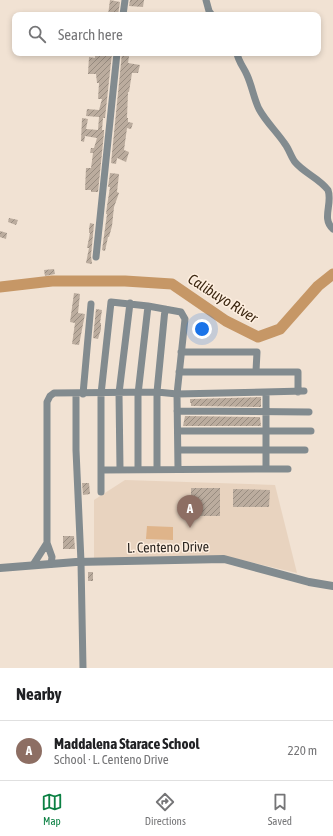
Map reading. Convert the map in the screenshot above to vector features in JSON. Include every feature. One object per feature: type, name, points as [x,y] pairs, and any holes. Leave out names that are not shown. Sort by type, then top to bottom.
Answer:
[{"type":"street","points":[[123,12],[125,0]]},
{"type":"street","points":[[206,0],[210,12]]},
{"type":"street","points":[[96,257],[117,56]]},
{"type":"street","points":[[237,56],[238,60],[250,81],[260,110],[274,131],[283,141],[294,162],[315,177],[330,194],[331,202],[327,222],[333,229]]},
{"type":"street","points":[[101,492],[101,394],[108,302],[130,303],[181,312],[185,319],[177,394],[178,469]]},
{"type":"street","points":[[120,469],[119,393],[130,303]]},
{"type":"street","points":[[83,668],[81,562],[76,450],[80,393],[91,304]]},
{"type":"street","points":[[138,470],[138,394],[148,306]]},
{"type":"street","points":[[157,469],[157,392],[165,309]]},
{"type":"street","points":[[181,352],[257,352],[256,371]]},
{"type":"street","points":[[51,564],[52,557],[47,543],[48,402],[50,396],[54,394],[80,393],[138,394],[157,392],[177,394],[301,392],[298,372],[179,372]]},
{"type":"street","points":[[266,392],[266,469]]},
{"type":"street","points":[[178,411],[309,412]]},
{"type":"street","points":[[178,431],[266,430],[311,432]]},
{"type":"street","points":[[178,450],[305,450]]},
{"type":"street","points":[[102,470],[288,469]]},
{"type":"street","points":[[33,565],[47,543]]},
{"type":"street","name":"L. Centeno Drive","points":[[0,568],[81,562],[224,559],[309,582],[333,586]]},
{"type":"shaded area","points":[[125,480],[275,485],[297,573],[229,557],[94,559],[94,500]]},
{"type":"shaded area","points":[[147,526],[173,527],[173,540],[146,539]]},
{"type":"building","points":[[110,0],[120,2],[118,12],[108,12]]},
{"type":"building","points":[[130,0],[144,0],[143,7],[129,6]]},
{"type":"building","points":[[95,56],[112,56],[105,118],[103,118],[102,130],[104,130],[104,133],[98,192],[91,192],[91,190],[85,190],[86,168],[91,168],[93,153],[90,153],[91,148],[94,148],[97,138],[85,136],[84,142],[81,141],[82,118],[88,119],[86,129],[98,130],[99,117],[86,116],[87,109],[99,110],[102,99],[98,99],[99,83],[97,83],[96,74],[88,74],[89,57],[95,58]]},
{"type":"building","points":[[122,56],[129,56],[128,63],[140,65],[138,73],[132,73],[128,92],[127,118],[128,122],[133,123],[131,129],[127,128],[124,150],[129,152],[126,162],[117,158],[116,164],[111,163]]},
{"type":"building","points":[[110,173],[119,174],[117,192],[119,193],[114,207],[112,226],[105,251],[102,250],[110,187],[108,187]]},
{"type":"building","points":[[9,218],[18,220],[16,225],[8,222]]},
{"type":"building","points":[[90,223],[94,224],[91,256],[92,264],[86,263],[89,248],[87,248]]},
{"type":"building","points":[[0,231],[7,233],[6,239],[0,237]]},
{"type":"building","points":[[54,269],[55,274],[45,276],[44,270]]},
{"type":"building","points":[[74,293],[80,294],[78,313],[85,314],[79,345],[72,344],[75,323],[70,322]]},
{"type":"building","points":[[96,309],[102,310],[100,323],[101,329],[98,339],[93,338]]},
{"type":"building","points":[[261,397],[261,407],[191,406],[190,403],[190,399]]},
{"type":"building","points":[[185,416],[260,417],[261,426],[183,426]]},
{"type":"building","points":[[82,483],[89,483],[90,494],[83,495]]},
{"type":"building","points":[[191,488],[220,488],[220,516],[191,516]]},
{"type":"building","points":[[233,489],[270,490],[269,507],[233,507]]},
{"type":"building","points":[[63,536],[74,536],[75,549],[63,549]]},
{"type":"building","points":[[88,572],[93,572],[93,581],[88,581]]},
{"type":"waterway","name":"Calibuyo River","points":[[0,287],[52,281],[125,281],[172,284],[226,321],[258,337],[280,329],[318,286],[333,274]]},
{"type":"place","name":"Maddalena Starace School","points":[[190,528]]}]
